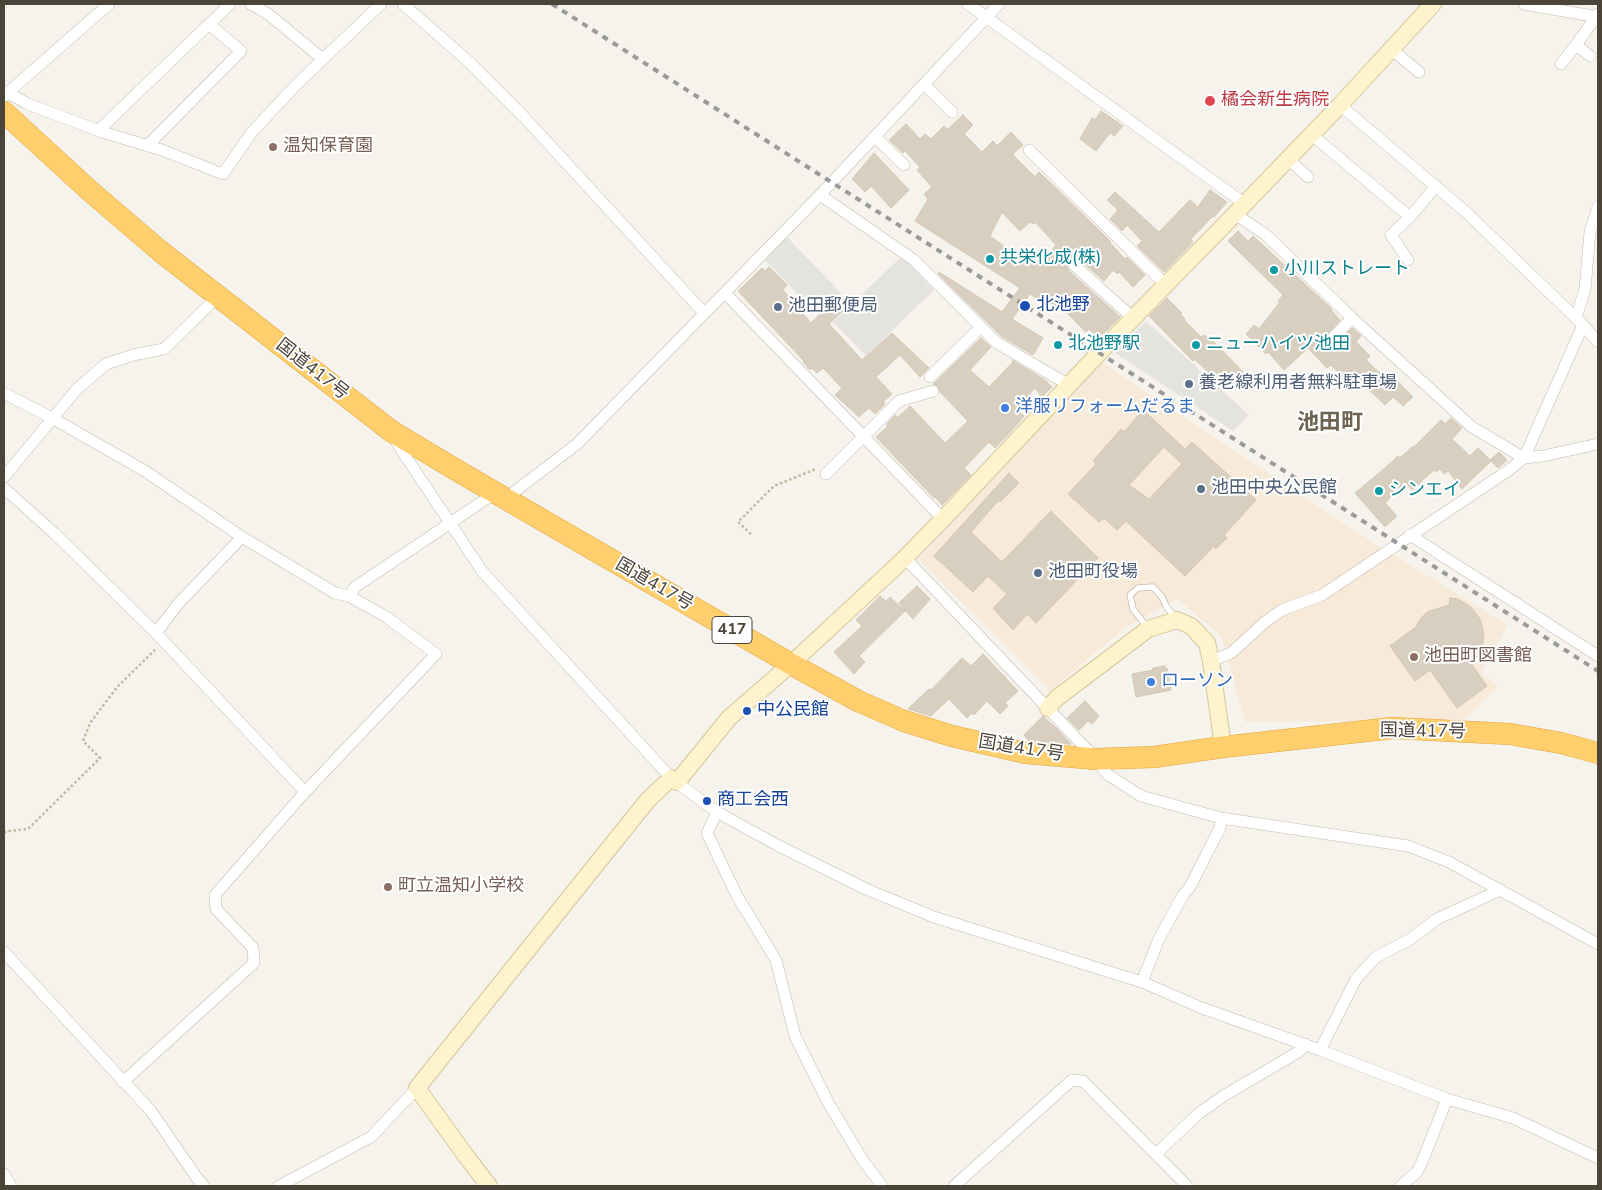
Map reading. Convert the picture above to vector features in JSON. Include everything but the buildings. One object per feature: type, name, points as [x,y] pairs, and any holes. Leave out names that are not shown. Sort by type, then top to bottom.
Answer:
[{"type":"highway","name":"国道417号","points":[[5,100],[90,191],[217,297],[391,431],[791,664],[858,701],[904,721],[952,736],[1026,752],[1096,759],[1154,757],[1393,728],[1510,734],[1561,743],[1598,753]]},
{"type":"street","points":[[5,100],[109,4]]},
{"type":"street","points":[[99,130],[230,4]]},
{"type":"street","points":[[251,4],[268,14],[322,60]]},
{"type":"street","points":[[5,100],[28,104],[223,174],[252,132],[322,60],[381,4]]},
{"type":"street","points":[[403,4],[469,62],[524,118],[704,313]]},
{"type":"street","points":[[968,4],[1091,91],[1240,209],[1352,318],[1472,428],[1524,458],[1543,456],[1598,444]]},
{"type":"street","points":[[349,596],[355,587],[451,524],[500,496],[577,444],[820,195],[999,4]]},
{"type":"street","points":[[279,1186],[371,1137],[417,1088],[648,801],[674,780],[729,718],[791,664],[944,519],[1133,318],[1288,160],[1433,4]]},
{"type":"street","points":[[1524,4],[1597,16],[1561,64]]},
{"type":"street","points":[[147,146],[242,51],[209,24]]},
{"type":"street","points":[[1576,45],[1590,56]]},
{"type":"street","points":[[1391,49],[1419,72]]},
{"type":"street","points":[[924,84],[952,112]]},
{"type":"street","points":[[1340,105],[1467,213],[1580,322],[1598,342]]},
{"type":"street","points":[[1312,134],[1410,217]]},
{"type":"street","points":[[875,137],[904,164]]},
{"type":"street","points":[[1029,150],[1166,284]]},
{"type":"street","points":[[1288,160],[1308,177]]},
{"type":"street","points":[[1408,260],[1391,234],[1410,217],[1436,186]]},
{"type":"street","points":[[820,195],[914,260],[997,344],[1069,385]]},
{"type":"street","points":[[1211,661],[1231,653],[1265,622],[1282,610],[1322,595],[1509,470],[1524,458],[1580,322],[1590,232],[1598,207]]},
{"type":"street","points":[[1074,265],[1133,318]]},
{"type":"street","points":[[725,293],[944,519]]},
{"type":"street","points":[[4,477],[77,389],[106,364],[133,355],[164,349],[217,297]]},
{"type":"street","points":[[1332,339],[1352,318]]},
{"type":"street","points":[[930,377],[981,327]]},
{"type":"street","points":[[828,472],[899,401],[933,391]]},
{"type":"street","points":[[4,393],[145,471],[242,537],[335,593],[349,596],[385,616],[436,654],[305,792],[215,895],[216,909],[253,948],[254,963],[123,1082]]},
{"type":"street","points":[[391,431],[400,448],[482,571],[674,780],[717,812],[866,890],[934,917],[1142,982],[1202,1008],[1305,1044],[1447,1099],[1513,1118],[1598,1158]]},
{"type":"street","points":[[4,488],[54,533],[160,638],[305,792]]},
{"type":"street","points":[[1410,535],[1598,656]]},
{"type":"street","points":[[160,638],[178,604],[242,537]]},
{"type":"street","points":[[904,558],[1096,759],[1106,774],[1141,796],[1221,818],[1408,846],[1449,862],[1598,944]]},
{"type":"street","points":[[1048,708],[1057,698],[1148,629],[1177,620],[1191,626],[1207,643],[1223,748]]},
{"type":"street","points":[[717,812],[708,834],[737,896],[776,960],[795,1036],[829,1104],[862,1159],[882,1186]]},
{"type":"street","points":[[1142,982],[1158,941],[1183,895],[1190,887],[1220,828],[1221,818]]},
{"type":"street","points":[[1320,1050],[1356,979],[1376,958],[1410,940],[1437,919],[1500,890]]},
{"type":"street","points":[[4,952],[151,1111],[204,1186]]},
{"type":"street","points":[[1156,1154],[1198,1114],[1300,1051],[1305,1044]]},
{"type":"street","points":[[954,1186],[1072,1080],[1083,1081],[1187,1186]]},
{"type":"street","points":[[417,1088],[489,1186]]},
{"type":"street","points":[[1401,1186],[1417,1172],[1447,1099]]},
{"type":"street","points":[[4,1174],[11,1186]]},
{"type":"lane","points":[[1148,629],[1133,609],[1130,596],[1138,588],[1153,587],[1177,620]]},
{"type":"path","points":[[751,534],[738,522],[774,486],[825,466],[828,472]]},
{"type":"path","points":[[4,833],[28,829],[100,758],[83,741],[90,723],[118,686],[160,638]]},
{"type":"shaded area","points":[[787,237],[841,293],[818,315],[764,259]]},
{"type":"shaded area","points":[[902,256],[934,290],[866,356],[833,322]]},
{"type":"shaded area","name":"養老線利用者無料駐車場","points":[[1146,321],[1249,415],[1233,431],[1115,353]]},
{"type":"shaded area","points":[[1100,361],[1377,545],[1508,625],[1481,671],[1497,686],[1465,720],[1245,722],[1221,636],[1178,599],[1126,627],[1050,691],[918,559]]},
{"type":"railway","points":[[552,4],[1598,671]]},
{"type":"place","name":"橘会新生病院","points":[[1210,101]]},
{"type":"place","name":"温知保育園","points":[[273,147]]},
{"type":"place","name":"共栄化成(株)","points":[[990,259]]},
{"type":"place","name":"小川ストレート","points":[[1274,270]]},
{"type":"place","name":"北池野","points":[[1025,306]]},
{"type":"place","name":"池田郵便局","points":[[778,307]]},
{"type":"place","name":"北池野駅","points":[[1058,345]]},
{"type":"place","name":"ニューハイツ池田","points":[[1196,345]]},
{"type":"place","name":"養老線利用者無料駐車場","points":[[1189,384]]},
{"type":"place","name":"洋服リフォームだるま","points":[[1005,408]]},
{"type":"place","name":"池田中央公民館","points":[[1201,489]]},
{"type":"place","name":"シンエイ","points":[[1379,491]]},
{"type":"place","name":"池田町役場","points":[[1038,573]]},
{"type":"place","name":"池田町図書館","points":[[1414,657]]},
{"type":"place","name":"ローソン","points":[[1151,682]]},
{"type":"place","name":"中公民館","points":[[747,711]]},
{"type":"place","name":"商工会西","points":[[707,801]]},
{"type":"place","name":"町立温知小学校","points":[[388,887]]},
{"type":"district","name":"池田町","points":[[1330,424]]}]
